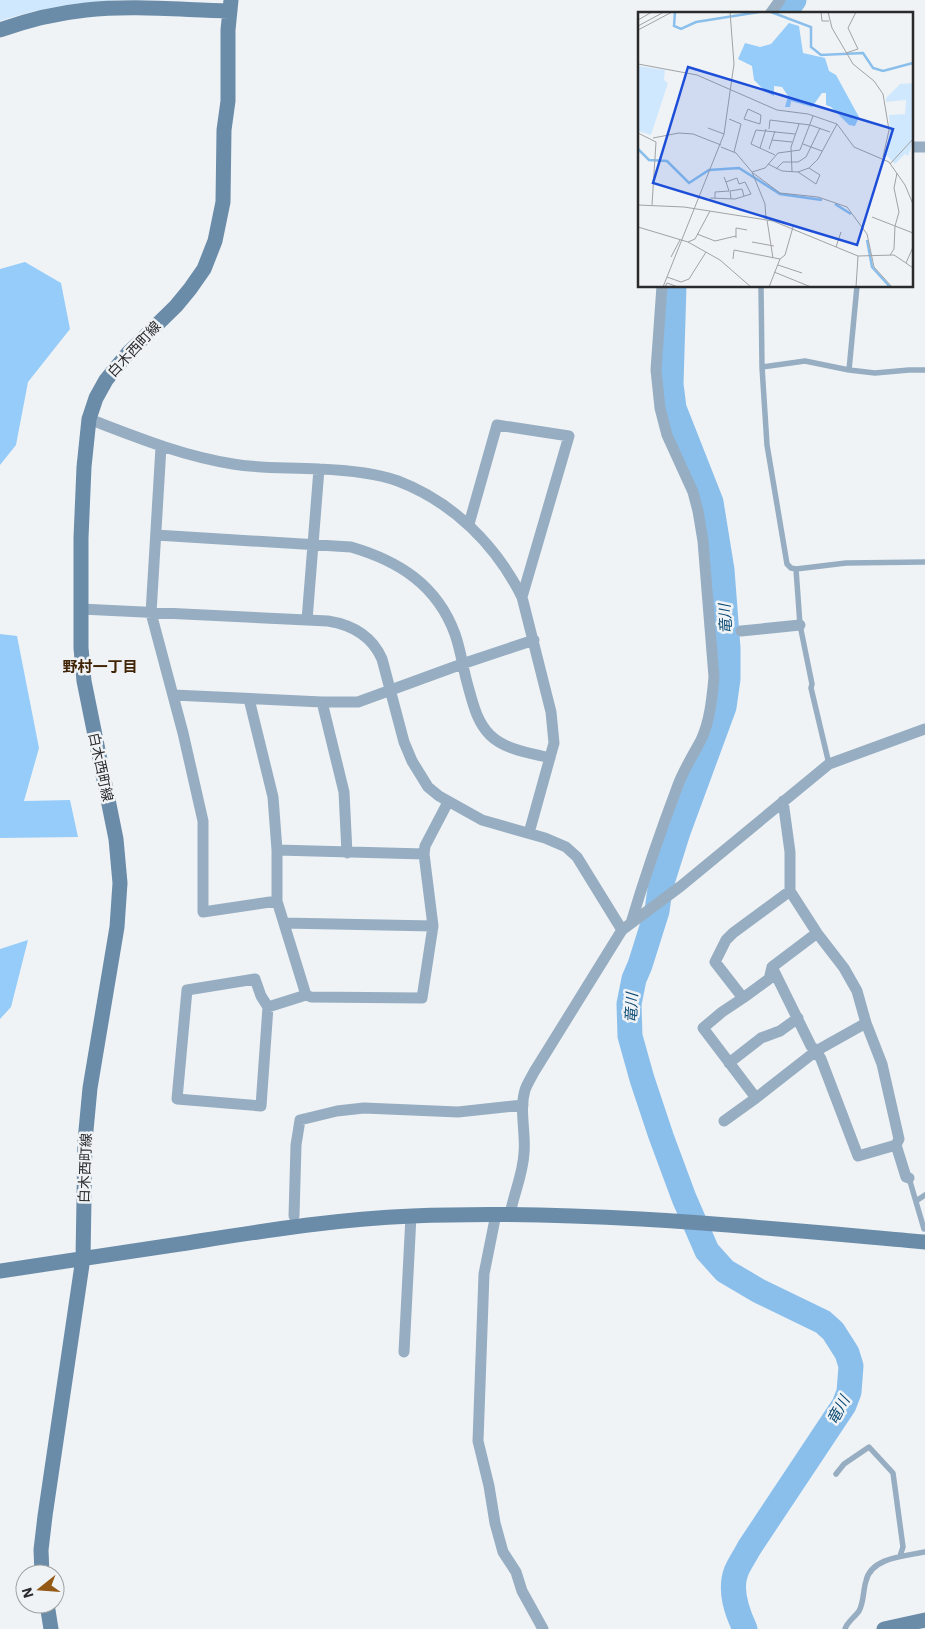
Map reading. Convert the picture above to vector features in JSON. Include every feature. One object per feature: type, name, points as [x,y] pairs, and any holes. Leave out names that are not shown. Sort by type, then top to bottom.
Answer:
[{"type":"main road","points":[[0,30],[39,18],[87,10],[230,5]]},
{"type":"main road","name":"白木西町線","points":[[42,1564],[41,1550],[45,1516],[83,1258],[85,1141],[90,1088],[117,928],[120,883],[116,839],[84,681],[81,648],[84,476],[89,419],[96,398],[106,380],[129,352],[190,290],[204,269],[215,240],[223,202],[224,130],[228,101],[230,5]]},
{"type":"main road","points":[[0,1271],[267,1230],[411,1216],[570,1215],[924,1235]]},
{"type":"main road","points":[[49,1614],[51,1629]]},
{"type":"main road","points":[[884,1629],[925,1620]]},
{"type":"street","points":[[771,12],[780,0]]},
{"type":"street","points":[[912,147],[925,147]]},
{"type":"street","points":[[543,1629],[522,1591],[516,1572],[504,1552],[495,1523],[489,1486],[478,1441],[484,1274],[503,1214],[522,1172],[525,1091],[534,1072],[627,926],[678,783],[704,730],[712,697],[714,677],[703,541],[698,511],[693,492],[667,435],[660,408],[656,370],[662,288]]},
{"type":"street","points":[[89,419],[183,454],[240,465],[360,472],[397,481],[432,497],[469,524],[503,564],[514,580],[522,597],[551,712],[554,743],[529,833]]},
{"type":"street","points":[[469,524],[497,426],[569,436],[522,597]]},
{"type":"street","points":[[161,447],[152,613],[174,695],[203,821],[203,912],[277,901]]},
{"type":"street","points":[[308,620],[319,469]]},
{"type":"street","points":[[156,535],[351,547],[372,553],[399,566],[422,583],[433,595],[448,619],[455,635],[478,717],[491,736],[514,748],[550,758]]},
{"type":"street","points":[[81,609],[328,621],[346,625],[369,639],[377,647],[382,659],[404,742],[412,761],[428,787],[448,802],[482,820],[529,833],[566,847],[577,857],[627,926]]},
{"type":"street","points":[[741,631],[800,625]]},
{"type":"street","points":[[174,695],[358,702],[390,689],[534,640]]},
{"type":"street","points":[[249,699],[272,797],[277,901],[306,994],[311,997],[422,998],[433,926],[424,846],[448,802]]},
{"type":"street","points":[[322,702],[344,792],[347,853]]},
{"type":"street","points":[[627,926],[681,886],[829,764],[925,729]]},
{"type":"street","points":[[783,802],[790,852],[790,892],[817,933],[844,968],[857,991],[866,1023],[882,1064],[898,1139],[896,1145],[906,1177],[909,1178]]},
{"type":"street","points":[[276,850],[424,854]]},
{"type":"street","points":[[742,998],[715,962],[726,940],[733,933],[790,892]]},
{"type":"street","points":[[284,923],[433,926]]},
{"type":"street","points":[[756,1098],[703,1028],[769,978],[772,967],[817,933]]},
{"type":"street","points":[[772,967],[811,1046],[821,1059],[858,1156],[896,1145]]},
{"type":"street","points":[[256,979],[268,1008],[261,1106],[177,1099],[187,990],[256,979]]},
{"type":"street","points":[[268,1008],[306,994]]},
{"type":"street","points":[[729,1063],[761,1038],[780,1032],[798,1018]]},
{"type":"street","points":[[724,1121],[786,1076],[816,1051],[866,1023]]},
{"type":"street","points":[[294,1216],[296,1145],[300,1120],[337,1111],[364,1108],[458,1112],[523,1106]]},
{"type":"street","points":[[404,1352],[411,1216]]},
{"type":"lane","points":[[761,288],[762,367],[768,445],[787,564],[791,568],[796,569],[846,563],[925,562]]},
{"type":"lane","points":[[849,370],[857,288]]},
{"type":"lane","points":[[762,367],[805,360],[849,370],[875,373],[925,370]]},
{"type":"lane","points":[[796,569],[800,625],[812,684],[811,688],[829,764]]},
{"type":"lane","points":[[909,1178],[924,1235]]},
{"type":"lane","points":[[916,1201],[925,1195]]},
{"type":"lane","points":[[836,1474],[844,1464],[869,1447],[893,1473],[903,1547],[900,1556]]},
{"type":"lane","points":[[845,1629],[859,1610],[868,1574],[877,1565],[900,1556],[925,1552]]},
{"type":"shaded area","points":[[0,0],[119,0],[59,6],[0,21]]},
{"type":"shaded area","points":[[25,262],[61,283],[70,329],[28,382],[16,445],[0,465],[0,269]]},
{"type":"shaded area","points":[[0,634],[17,636],[39,748],[24,801],[70,800],[78,837],[0,838]]},
{"type":"shaded area","points":[[28,940],[11,1007],[0,1019],[0,949]]},
{"type":"waterway","name":"竜川","points":[[785,12],[794,0]]},
{"type":"waterway","name":"竜川","points":[[674,288],[671,384],[674,408],[711,502],[722,570],[728,648],[728,679],[724,707],[678,832],[660,889],[657,911],[634,979],[629,1004],[630,1036],[661,1136],[684,1198],[707,1251],[725,1271],[759,1291],[823,1322],[833,1331],[847,1353],[851,1366],[849,1392],[844,1405],[749,1548],[736,1572],[733,1587],[734,1594],[737,1609],[745,1629]]},
{"type":"district","name":"野村一丁目","points":[[100,666]]}]
